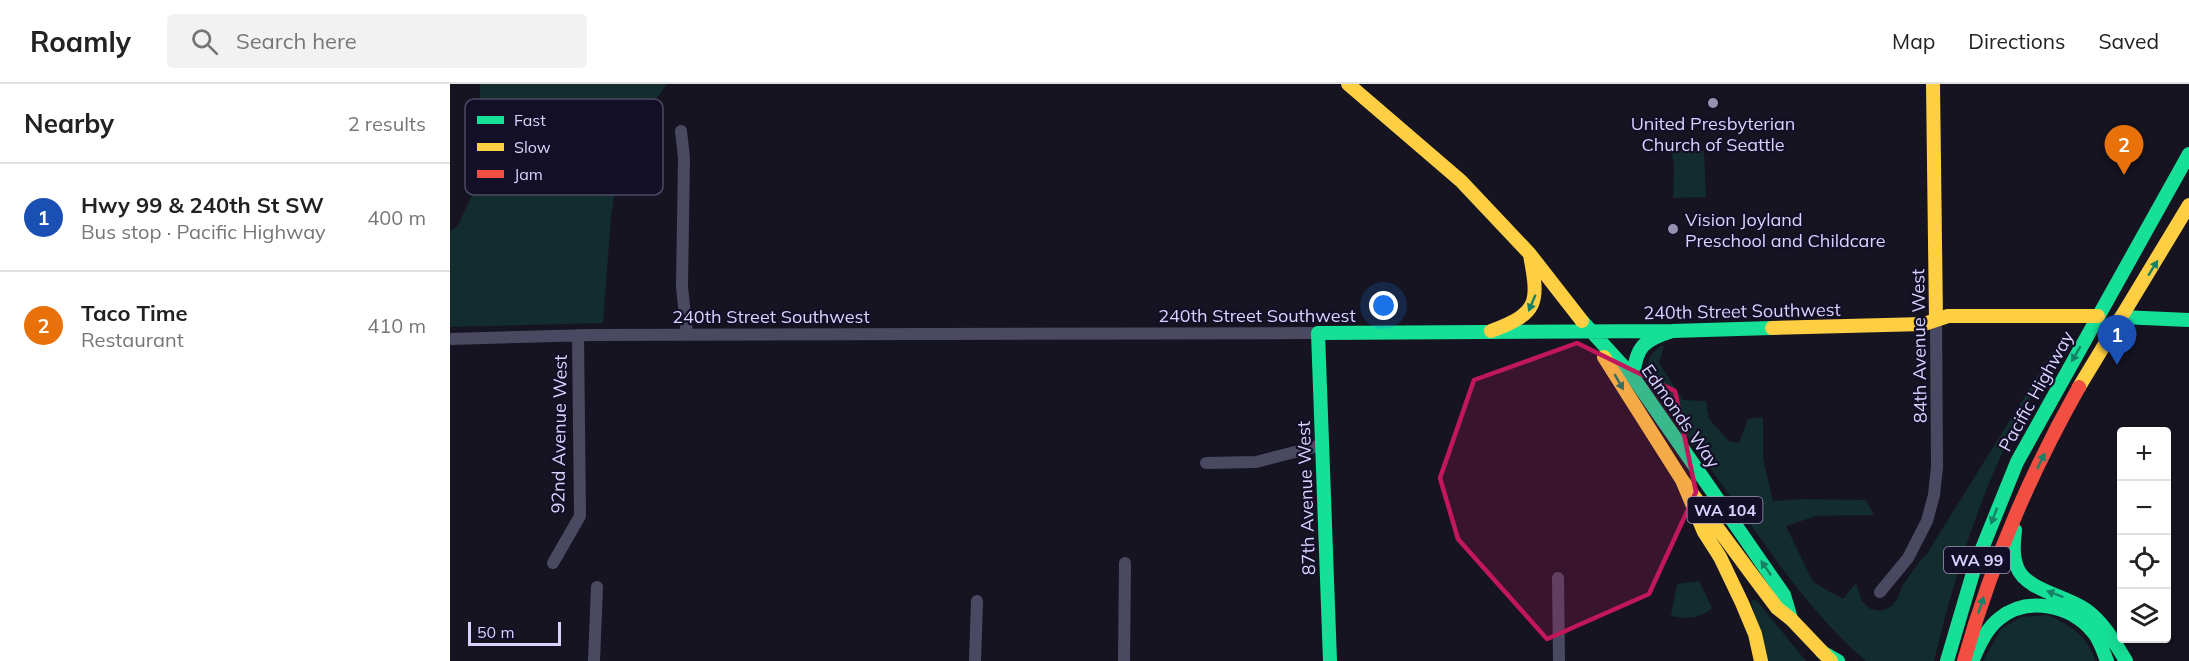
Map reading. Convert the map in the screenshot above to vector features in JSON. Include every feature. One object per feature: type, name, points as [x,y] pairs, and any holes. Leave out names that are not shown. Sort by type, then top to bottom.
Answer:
[{"type":"main road","name":"Edmonds Way","points":[[1348,84],[1461,182],[1529,253],[1590,331],[1633,377],[1784,595],[1791,620]]},
{"type":"main road","name":"84th Avenue West","points":[[1933,84],[1936,320]]},
{"type":"main road","name":"Pacific Highway","points":[[1947,661],[1975,566],[2011,475],[2054,393],[2189,154]]},
{"type":"main road","name":"Pacific Highway","points":[[1964,661],[1994,564],[2019,507],[2068,408],[2189,205]]},
{"type":"main road","points":[[2152,221],[2154,237],[2122,295],[2121,317],[2189,320]]},
{"type":"main road","points":[[1491,331],[1515,323],[1532,308],[1536,297],[1536,284],[1529,253]]},
{"type":"main road","name":"240th Street Southwest","points":[[1318,333],[1672,331],[1924,324],[1948,316],[2098,316]]},
{"type":"main road","points":[[2068,408],[2067,394],[2098,339],[2100,330],[2098,316]]},
{"type":"main road","name":"Edmonds Way","points":[[1590,331],[1620,385],[1682,480],[1777,608],[1826,657],[1838,661]]},
{"type":"main road","points":[[1633,377],[1637,352],[1643,343],[1672,331]]},
{"type":"main road","name":"87th Avenue West","points":[[1318,333],[1330,661]]},
{"type":"main road","points":[[1682,480],[1704,532],[1720,557],[1742,603],[1755,634],[1761,661]]},
{"type":"main road","points":[[2019,507],[2012,551],[2018,573],[2025,580],[2070,600],[2088,611],[2106,629],[2126,661]]},
{"type":"main road","points":[[1973,661],[1986,633],[1996,621],[2011,611],[2037,605],[2050,606],[2068,612],[2086,625],[2101,644],[2107,661]]},
{"type":"street","points":[[681,131],[684,158],[682,287],[687,334]]},
{"type":"street","name":"84th Avenue West","points":[[1880,592],[1908,558],[1927,520],[1934,495],[1937,467],[1936,320]]},
{"type":"street","name":"240th Street Southwest","points":[[450,339],[687,334],[1318,333]]},
{"type":"street","name":"92nd Avenue West","points":[[553,563],[580,516],[578,335]]},
{"type":"street","points":[[1206,463],[1256,462],[1322,445]]},
{"type":"street","points":[[1125,562],[1125,661]]},
{"type":"street","points":[[1558,578],[1559,661]]},
{"type":"street","points":[[594,661],[597,587]]},
{"type":"street","points":[[975,661],[977,601]]},
{"type":"highlighted area","points":[[1577,343],[1675,391],[1696,492],[1649,594],[1547,639],[1458,539],[1440,478],[1474,380]]},
{"type":"green space","points":[[480,84],[667,84],[656,99],[480,99]]},
{"type":"green space","points":[[1671,151],[1704,151],[1706,197],[1673,198],[1674,164]]},
{"type":"green space","points":[[472,195],[614,195],[603,323],[450,327],[450,231],[457,227]]},
{"type":"green space","points":[[2058,343],[2057,350],[2001,456],[1980,506],[1955,583],[1934,661],[1866,661],[1832,629],[1773,556],[1650,385],[1647,373],[1651,356],[1664,345],[1659,363],[1683,400],[1706,401],[1709,419],[1729,441],[1739,443],[1748,419],[1763,417],[1763,459],[1773,501],[1866,500],[1874,515],[1816,516],[1786,526],[1813,582],[1843,599],[1856,583],[1862,601],[1870,609],[1881,611],[1892,606],[1902,586],[1926,555]]},
{"type":"green space","points":[[1699,581],[1712,608],[1693,617],[1671,616],[1677,584]]},
{"type":"green space","points":[[1754,600],[1806,661],[1766,661],[1751,601]]},
{"type":"green space","points":[[2048,615],[2077,632],[2096,661],[1983,661],[2001,629],[2021,617]]},
{"type":"traffic: fast","points":[[1947,661],[1975,566],[2017,462],[2189,154]]},
{"type":"traffic: fast","points":[[2121,317],[2189,320]]},
{"type":"traffic: fast","points":[[1582,321],[1633,377],[1784,595],[1791,619]]},
{"type":"traffic: fast","points":[[1330,661],[1318,333],[1672,331],[1772,328]]},
{"type":"traffic: fast","points":[[1633,377],[1636,358],[1643,346],[1654,338],[1672,331]]},
{"type":"traffic: fast","points":[[2015,530],[2014,558],[2021,575],[2037,587],[2086,610],[2109,634],[2126,661]]},
{"type":"traffic: fast","points":[[1974,657],[1981,641],[1995,622],[2011,611],[2036,606],[2061,610],[2084,623],[2098,638],[2107,661]]},
{"type":"traffic: fast","points":[[1822,652],[1838,661]]},
{"type":"traffic: slow","points":[[1348,84],[1461,181],[1529,253],[1582,321]]},
{"type":"traffic: slow","points":[[1933,84],[1936,320]]},
{"type":"traffic: slow","points":[[2079,387],[2189,205]]},
{"type":"traffic: slow","points":[[1491,331],[1519,318],[1532,304],[1534,285],[1530,255]]},
{"type":"traffic: slow","points":[[1772,328],[1924,324],[1948,316],[2098,316]]},
{"type":"traffic: slow","points":[[1604,357],[1682,480],[1756,580],[1777,608],[1791,619],[1831,661]]},
{"type":"traffic: slow","points":[[1682,480],[1704,532],[1720,557],[1742,603],[1755,634],[1761,661]]},
{"type":"traffic: jam","points":[[1964,661],[1986,590],[2013,520],[2044,453],[2079,387]]},
{"type":"place","name":"United Presbyterian Church of Seattle","points":[[1713,103]]},
{"type":"place","name":"Taco Time","points":[[2124,175]]},
{"type":"place","name":"Vision Joyland Preschool and Childcare","points":[[1673,229]]},
{"type":"place","name":"Hwy 99 & 240th St SW","points":[[2117,365]]}]
